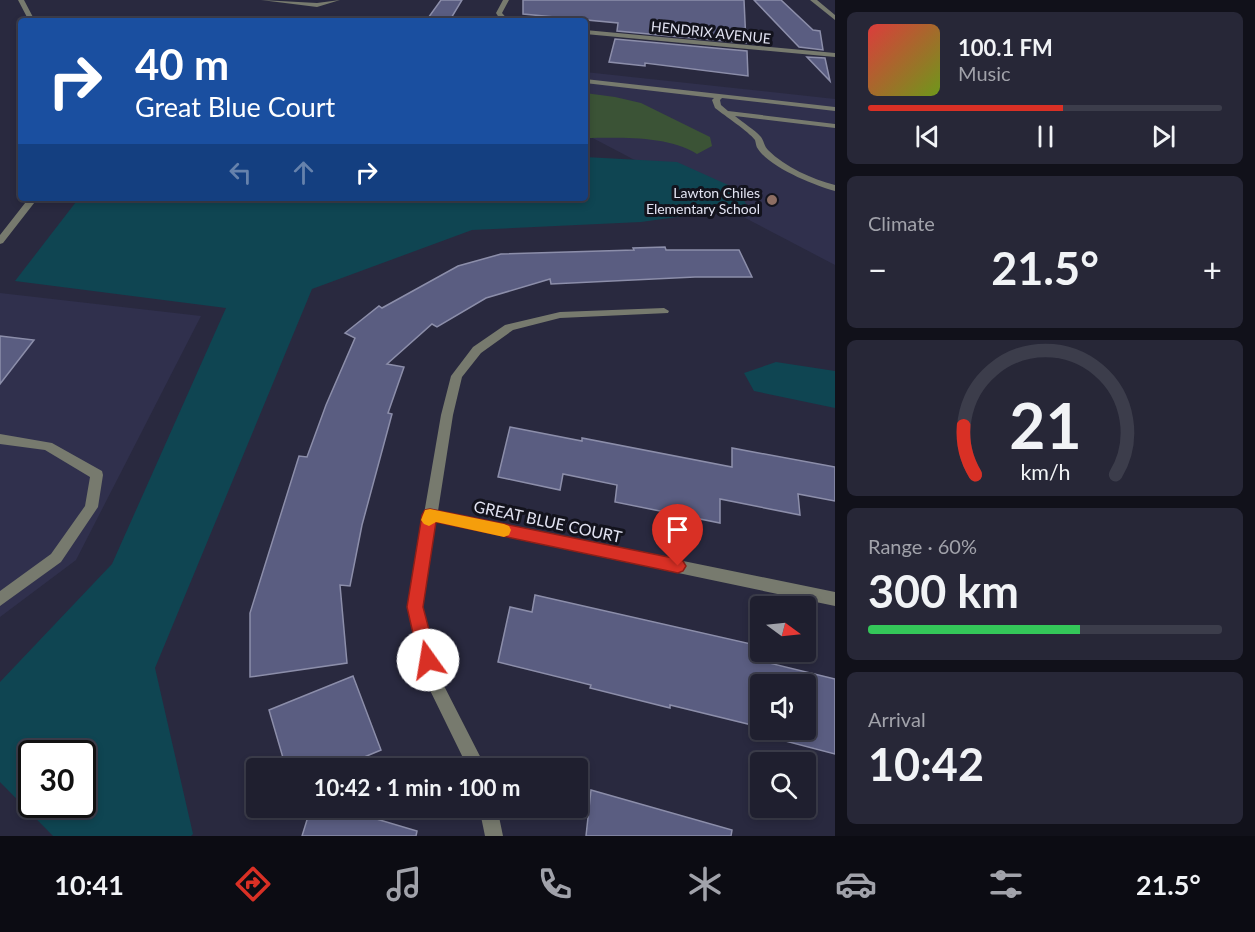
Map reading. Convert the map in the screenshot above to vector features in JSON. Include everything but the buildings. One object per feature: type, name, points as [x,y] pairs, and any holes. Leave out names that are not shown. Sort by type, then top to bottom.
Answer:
[{"type":"street","points":[[21,0],[30,18]]},
{"type":"street","points":[[264,0],[317,5],[334,2]]},
{"type":"street","points":[[503,18],[499,13],[506,0]]},
{"type":"street","points":[[813,0],[835,18]]},
{"type":"street","name":"HENDRIX AVENUE","points":[[588,32],[835,55]]},
{"type":"street","points":[[588,81],[835,109]]},
{"type":"street","points":[[720,96],[716,100],[718,106],[758,139],[762,149],[793,171],[820,184],[835,188]]},
{"type":"street","points":[[729,113],[835,126]]},
{"type":"street","points":[[0,241],[32,201]]},
{"type":"street","points":[[472,758],[432,678],[415,607],[447,415],[457,376],[477,350],[509,327],[560,315],[664,311]]},
{"type":"street","points":[[0,439],[48,446],[97,475],[92,507],[56,558],[0,599]]},
{"type":"street","name":"GREAT BLUE COURT","points":[[430,515],[835,599]]},
{"type":"street","points":[[490,818],[494,836]]},
{"type":"shaded area","name":"Lawton Chiles Elementary School","points":[[588,72],[835,99],[835,265],[588,136]]},
{"type":"shaded area","points":[[588,157],[677,162],[737,189],[748,207],[641,222],[472,230],[312,289],[155,668],[193,834],[191,836],[53,836],[35,818],[96,818],[96,740],[18,740],[18,800],[0,782],[0,682],[112,564],[226,308],[15,281],[77,201],[358,201],[367,203],[371,201],[588,201]]},
{"type":"shaded area","points":[[0,293],[201,316],[76,560],[0,617]]},
{"type":"shaded area","points":[[776,362],[835,371],[835,408],[754,391],[744,373]]},
{"type":"green space","points":[[588,93],[641,103],[710,137],[712,146],[697,154],[671,143],[628,138],[588,138]]},
{"type":"slow traffic","points":[[429,520],[430,515],[504,530]]},
{"type":"place","name":"Lawton Chiles Elementary School","points":[[772,200]]},
{"type":"route","points":[[428,660],[415,607],[430,515],[678,566]]}]
